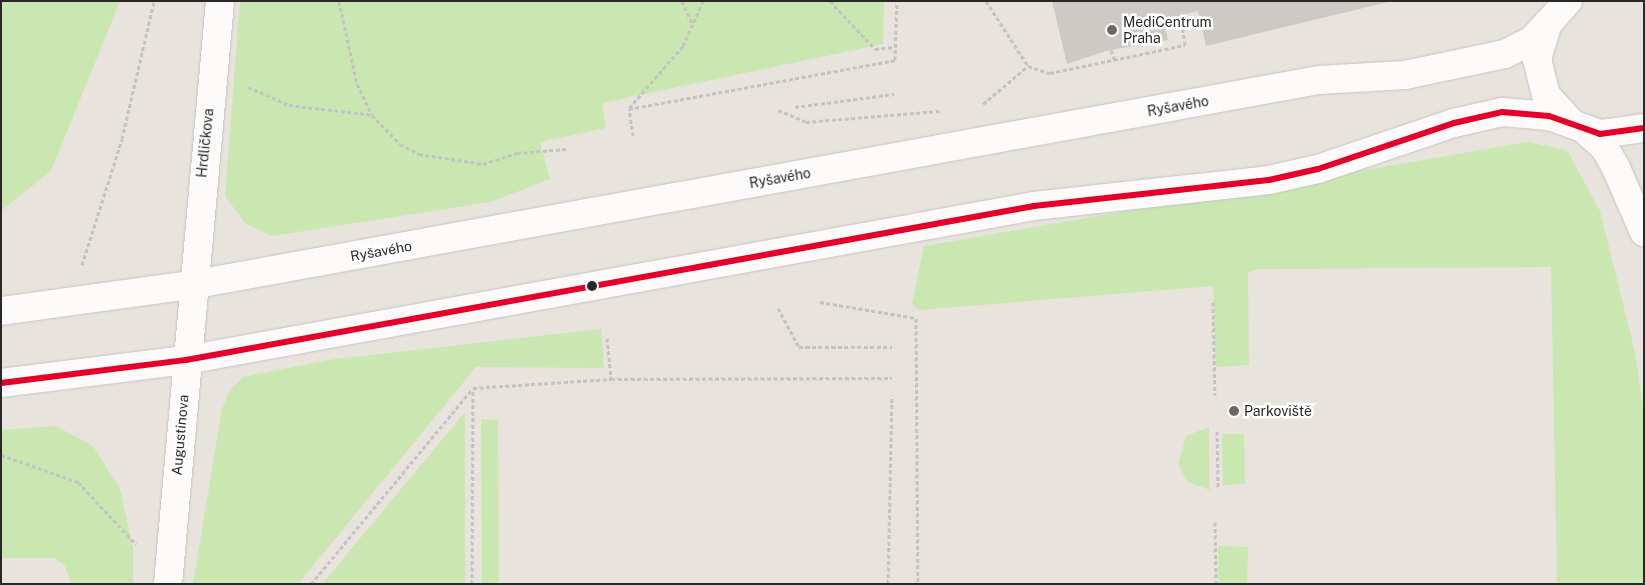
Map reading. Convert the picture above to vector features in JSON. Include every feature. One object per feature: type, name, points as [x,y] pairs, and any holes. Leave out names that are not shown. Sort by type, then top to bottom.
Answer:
[{"type":"main road","name":"Hrdličkova","points":[[191,285],[220,1]]},
{"type":"main road","name":"Ryšavého","points":[[1,311],[71,303],[191,285],[1319,80],[1405,75],[1505,54],[1532,40],[1557,10]]},
{"type":"main road","name":"Ryšavého","points":[[1557,10],[1539,47],[1541,84],[1553,107],[1580,128]]},
{"type":"main road","name":"Ryšavého","points":[[1,383],[186,360],[1034,206],[1269,180],[1488,115],[1527,112],[1614,136],[1644,128]]},
{"type":"main road","points":[[1580,128],[1604,147],[1644,232]]},
{"type":"main road","name":"Augustinova","points":[[168,584],[191,285]]},
{"type":"path","points":[[71,303],[122,140],[154,1]]},
{"type":"path","points":[[339,1],[347,52],[372,115],[400,144],[419,154],[457,162],[483,164],[517,153],[567,149]]},
{"type":"path","points":[[682,1],[693,27]]},
{"type":"path","points":[[633,136],[629,109],[683,46],[703,1]]},
{"type":"path","points":[[830,1],[875,49],[895,47]]},
{"type":"path","points":[[629,109],[895,60],[897,1]]},
{"type":"path","points":[[986,1],[1028,66],[1050,73],[1186,45],[1180,16]]},
{"type":"path","points":[[1112,50],[1114,61]]},
{"type":"path","points":[[974,107],[1028,66]]},
{"type":"path","points":[[211,85],[246,87],[289,105],[372,115]]},
{"type":"path","points":[[795,107],[894,94]]},
{"type":"path","points":[[778,110],[806,122],[946,111]]},
{"type":"path","points":[[820,302],[916,318],[918,584]]},
{"type":"path","points":[[1213,302],[1215,396]]},
{"type":"path","points":[[778,308],[799,347],[892,347]]},
{"type":"path","points":[[607,338],[611,379]]},
{"type":"path","points":[[311,584],[472,388],[611,379],[892,378]]},
{"type":"path","points":[[472,388],[472,584]]},
{"type":"path","points":[[888,584],[892,395]]},
{"type":"path","points":[[1216,431],[1218,489]]},
{"type":"path","points":[[1,455],[78,482],[142,552]]},
{"type":"path","points":[[1215,522],[1216,584]]},
{"type":"green space","points":[[1,1],[120,1],[51,171],[1,211]]},
{"type":"green space","points":[[240,1],[884,1],[883,44],[602,103],[606,128],[540,142],[550,179],[491,202],[272,236],[246,224],[225,196]]},
{"type":"green space","points":[[1528,142],[1567,150],[1600,211],[1635,352],[1644,414],[1644,584],[1557,584],[1551,267],[1258,269],[1248,273],[1249,365],[1216,367],[1213,286],[919,310],[912,304],[924,246]]},
{"type":"green space","points":[[601,329],[604,368],[476,367],[298,584],[193,584],[222,409],[230,390],[243,377],[335,359]]},
{"type":"green space","points":[[465,412],[465,584],[322,584]]},
{"type":"green space","points":[[481,419],[498,420],[499,584],[482,584]]},
{"type":"green space","points":[[56,426],[93,446],[120,489],[133,548],[133,584],[71,584],[65,566],[54,558],[1,558],[1,430]]},
{"type":"green space","points":[[1209,427],[1210,490],[1188,482],[1178,465],[1186,436]]},
{"type":"green space","points":[[1222,434],[1244,434],[1245,484],[1223,485]]},
{"type":"green space","points":[[1218,546],[1248,547],[1247,584],[1218,584]]},
{"type":"building","name":"MediCentrum Praha","points":[[1052,1],[1388,2],[1206,46],[1198,11],[1163,20],[1168,40],[1106,51],[1067,64]]},
{"type":"transit line","points":[[1,383],[186,360],[1034,206],[1269,180],[1318,169],[1454,123],[1502,112],[1549,116],[1600,134],[1644,128]]},
{"type":"place","name":"MediCentrum Praha","points":[[1112,30]]},
{"type":"place","name":"Parkoviště","points":[[1234,411]]}]
